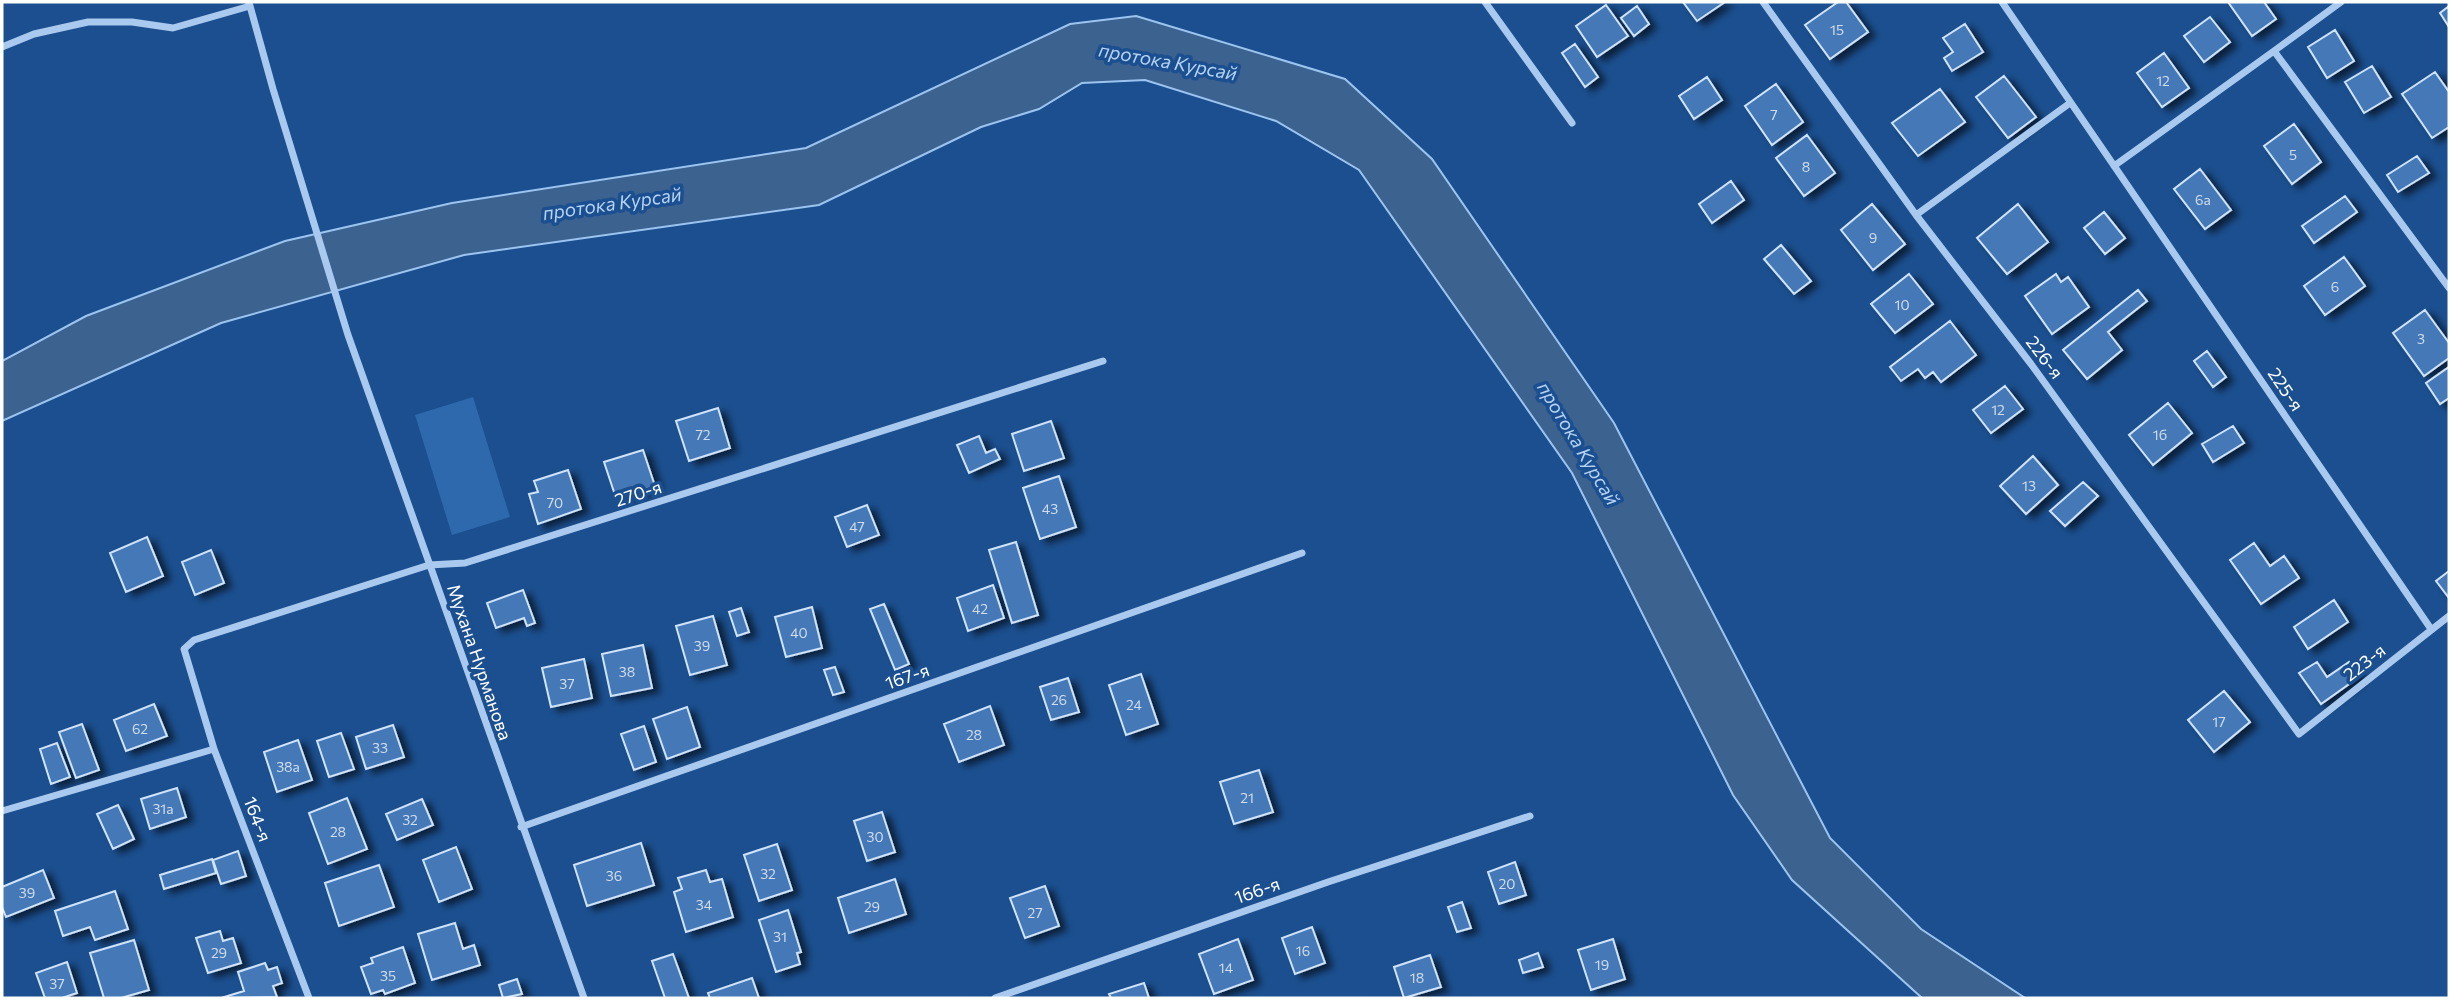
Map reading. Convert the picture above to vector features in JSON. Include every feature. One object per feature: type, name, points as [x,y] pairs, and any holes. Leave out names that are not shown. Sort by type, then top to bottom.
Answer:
[{"type":"street","points":[[1485,2],[1572,123]]},
{"type":"street","name":"226-я","points":[[1763,2],[1916,215],[2031,364],[2299,734]]},
{"type":"street","name":"225-я","points":[[2002,2],[2431,629]]},
{"type":"street","points":[[2114,166],[2341,2]]},
{"type":"street","points":[[2,47],[34,34],[88,22],[132,22],[173,28],[249,4]]},
{"type":"street","name":"Мухана Нурманова","points":[[249,4],[272,89],[348,335],[584,998]]},
{"type":"street","points":[[2274,51],[2449,288]]},
{"type":"street","points":[[1916,215],[2070,103]]},
{"type":"street","name":"270-я","points":[[184,649],[194,640],[429,565],[465,563],[1103,361]]},
{"type":"street","name":"167-я","points":[[521,827],[1302,554]]},
{"type":"street","name":"223-я","points":[[2299,734],[2449,616]]},
{"type":"street","name":"164-я","points":[[184,649],[214,749],[309,998]]},
{"type":"street","points":[[2,811],[214,749]]},
{"type":"street","name":"166-я","points":[[995,998],[1328,881],[1530,816]]},
{"type":"shaded area","points":[[473,397],[510,517],[452,535],[415,415]]},
{"type":"water","name":"протока Курсай","points":[[1136,16],[1345,79],[1432,159],[1614,423],[1830,838],[1921,929],[2025,998],[1922,998],[1792,880],[1733,795],[1572,473],[1359,170],[1276,121],[1145,80],[1082,83],[1039,109],[981,127],[819,205],[464,255],[221,323],[2,421],[2,361],[86,316],[285,241],[452,203],[806,148],[1070,24]]},
{"type":"building","points":[[1683,2],[1725,2],[1697,21]]},
{"type":"building","points":[[1838,2],[1846,2],[1868,32],[1830,59],[1805,25]]},
{"type":"building","points":[[2228,2],[2264,2],[2276,19],[2252,36]]},
{"type":"building","points":[[1606,5],[1628,36],[1597,57],[1576,26]]},
{"type":"building","points":[[1637,6],[1649,24],[1634,36],[1621,18]]},
{"type":"building","points":[[2449,6],[2449,27],[2440,13]]},
{"type":"building","points":[[2210,17],[2230,42],[2204,62],[2184,36]]},
{"type":"building","points":[[1965,24],[1983,52],[1952,71],[1944,58],[1953,52],[1943,38]]},
{"type":"building","points":[[2335,30],[2354,61],[2327,78],[2308,47]]},
{"type":"building","points":[[1575,44],[1598,77],[1585,87],[1562,53]]},
{"type":"building","points":[[2164,53],[2189,88],[2162,107],[2137,73]]},
{"type":"building","points":[[2372,66],[2391,97],[2364,113],[2345,82]]},
{"type":"building","points":[[2435,72],[2449,92],[2449,127],[2432,138],[2402,94]]},
{"type":"building","points":[[2004,76],[2036,117],[2008,138],[1976,97]]},
{"type":"building","points":[[1707,77],[1722,100],[1694,119],[1679,96]]},
{"type":"building","points":[[1776,84],[1803,122],[1772,145],[1745,106]]},
{"type":"building","points":[[1940,89],[1965,122],[1918,156],[1892,123]]},
{"type":"building","points":[[2294,124],[2321,162],[2292,184],[2264,146]]},
{"type":"building","points":[[1807,135],[1835,173],[1804,196],[1776,158]]},
{"type":"building","points":[[2417,156],[2429,173],[2398,192],[2387,175]]},
{"type":"building","points":[[2200,169],[2231,210],[2205,229],[2174,189]]},
{"type":"building","points":[[1731,181],[1744,200],[1712,223],[1699,204]]},
{"type":"building","points":[[2345,196],[2357,212],[2314,243],[2302,226]]},
{"type":"building","points":[[1872,204],[1905,244],[1873,270],[1841,230]]},
{"type":"building","points":[[2018,204],[2048,242],[2007,274],[1977,238]]},
{"type":"building","points":[[2104,212],[2125,238],[2105,254],[2084,228]]},
{"type":"building","points":[[1781,245],[1811,281],[1794,294],[1764,259]]},
{"type":"building","points":[[2344,257],[2365,286],[2325,315],[2304,286]]},
{"type":"building","points":[[1909,274],[1933,304],[1895,333],[1871,304]]},
{"type":"building","points":[[2056,274],[2061,282],[2068,277],[2089,307],[2052,334],[2025,296]]},
{"type":"building","points":[[2138,290],[2147,301],[2108,332],[2122,350],[2087,379],[2063,350]]},
{"type":"building","points":[[2425,310],[2449,343],[2449,358],[2424,376],[2393,333]]},
{"type":"building","points":[[1950,321],[1976,355],[1941,382],[1933,372],[1925,378],[1918,369],[1901,381],[1890,367]]},
{"type":"building","points":[[2207,351],[2226,377],[2213,387],[2194,361]]},
{"type":"building","points":[[2449,367],[2449,398],[2440,404],[2426,383]]},
{"type":"building","points":[[2005,386],[2023,409],[1991,433],[1973,410]]},
{"type":"building","points":[[2168,403],[2192,433],[2153,465],[2129,435]]},
{"type":"building","points":[[718,408],[730,448],[689,461],[676,421]]},
{"type":"building","points":[[1051,421],[1064,458],[1024,471],[1012,434]]},
{"type":"building","points":[[2233,426],[2244,443],[2213,462],[2202,444]]},
{"type":"building","points":[[979,436],[986,453],[995,449],[1000,459],[969,473],[957,445]]},
{"type":"building","points":[[643,450],[655,486],[616,498],[604,462]]},
{"type":"building","points":[[2033,456],[2058,485],[2026,514],[2000,486]]},
{"type":"building","points":[[568,470],[581,509],[538,524],[529,494],[538,492],[534,481]]},
{"type":"building","points":[[1059,476],[1076,527],[1040,539],[1023,488]]},
{"type":"building","points":[[2083,482],[2098,496],[2065,526],[2050,511]]},
{"type":"building","points":[[867,505],[879,535],[847,547],[835,517]]},
{"type":"building","points":[[147,537],[163,576],[126,592],[110,553]]},
{"type":"building","points":[[1016,542],[1038,615],[1012,623],[989,550]]},
{"type":"building","points":[[2254,543],[2270,566],[2284,556],[2299,578],[2261,604],[2230,560]]},
{"type":"building","points":[[211,550],[224,583],[195,595],[182,562]]},
{"type":"building","points":[[2449,571],[2449,598],[2436,581]]},
{"type":"building","points":[[993,585],[1004,618],[968,631],[957,598]]},
{"type":"building","points":[[523,590],[535,623],[527,626],[524,618],[496,628],[487,603]]},
{"type":"building","points":[[2334,600],[2348,622],[2308,649],[2294,627]]},
{"type":"building","points":[[884,604],[909,664],[895,670],[870,609]]},
{"type":"building","points":[[812,607],[822,648],[786,657],[775,617]]},
{"type":"building","points":[[741,608],[749,632],[737,636],[729,612]]},
{"type":"building","points":[[713,616],[727,665],[690,675],[676,626]]},
{"type":"building","points":[[643,645],[652,688],[611,696],[602,654]]},
{"type":"building","points":[[584,659],[592,698],[551,707],[542,668]]},
{"type":"building","points":[[2317,662],[2327,677],[2349,662],[2359,677],[2321,704],[2299,673]]},
{"type":"building","points":[[835,667],[844,692],[833,695],[824,670]]},
{"type":"building","points":[[1141,674],[1158,724],[1126,735],[1109,685]]},
{"type":"building","points":[[1068,678],[1079,712],[1051,720],[1040,687]]},
{"type":"building","points":[[2224,691],[2250,722],[2214,752],[2188,720]]},
{"type":"building","points":[[154,704],[167,736],[126,751],[114,720]]},
{"type":"building","points":[[990,706],[1004,745],[959,762],[944,724]]},
{"type":"building","points":[[687,707],[700,747],[667,759],[653,719]]},
{"type":"building","points":[[82,724],[99,770],[76,778],[59,732]]},
{"type":"building","points":[[393,725],[404,757],[366,769],[356,737]]},
{"type":"building","points":[[644,726],[656,762],[634,770],[621,734]]},
{"type":"building","points":[[341,733],[354,769],[329,777],[317,741]]},
{"type":"building","points":[[298,740],[312,780],[277,792],[264,752]]},
{"type":"building","points":[[57,743],[70,777],[51,784],[40,749]]},
{"type":"building","points":[[1259,770],[1273,812],[1234,824],[1220,782]]},
{"type":"building","points":[[177,788],[186,817],[150,829],[141,799]]},
{"type":"building","points":[[347,798],[367,849],[328,864],[309,813]]},
{"type":"building","points":[[422,799],[433,825],[397,840],[386,814]]},
{"type":"building","points":[[118,805],[134,839],[113,849],[97,814]]},
{"type":"building","points":[[882,812],[895,852],[867,861],[854,821]]},
{"type":"building","points":[[641,843],[654,885],[587,906],[574,865]]},
{"type":"building","points":[[777,844],[792,890],[759,901],[744,855]]},
{"type":"building","points":[[456,847],[472,889],[439,902],[423,860]]},
{"type":"building","points":[[238,851],[246,876],[221,884],[213,860]]},
{"type":"building","points":[[212,859],[216,873],[164,889],[160,875]]},
{"type":"building","points":[[1515,862],[1526,895],[1499,904],[1488,872]]},
{"type":"building","points":[[379,865],[394,907],[339,926],[325,883]]},
{"type":"building","points":[[43,870],[54,898],[6,917],[2,907],[2,887]]},
{"type":"building","points":[[706,870],[710,882],[722,879],[733,917],[686,932],[674,892],[682,889],[678,878]]},
{"type":"building","points":[[895,879],[906,914],[849,933],[838,898]]},
{"type":"building","points":[[1045,886],[1059,926],[1025,938],[1010,898]]},
{"type":"building","points":[[115,891],[128,929],[95,940],[90,927],[63,936],[55,911]]},
{"type":"building","points":[[1462,902],[1471,928],[1457,932],[1448,907]]},
{"type":"building","points":[[788,910],[801,952],[797,953],[800,964],[776,972],[759,920]]},
{"type":"building","points":[[455,923],[463,949],[474,945],[480,965],[432,980],[418,934]]},
{"type":"building","points":[[1312,927],[1325,963],[1295,974],[1282,938]]},
{"type":"building","points":[[220,931],[223,941],[233,938],[241,963],[208,973],[196,938]]},
{"type":"building","points":[[1238,939],[1253,980],[1214,994],[1199,954]]},
{"type":"building","points":[[1613,939],[1625,979],[1591,990],[1578,950]]},
{"type":"building","points":[[134,940],[149,990],[121,998],[104,998],[90,953]]},
{"type":"building","points":[[403,947],[415,983],[385,994],[383,990],[371,994],[361,967],[373,963],[371,958]]},
{"type":"building","points":[[1538,953],[1543,967],[1523,973],[1519,960]]},
{"type":"building","points":[[673,954],[689,998],[665,998],[652,961]]},
{"type":"building","points":[[1430,955],[1441,987],[1404,998],[1394,967]]},
{"type":"building","points":[[67,962],[77,993],[62,998],[45,998],[36,973]]},
{"type":"building","points":[[265,963],[268,970],[277,967],[282,983],[273,986],[277,997],[221,998],[244,991],[238,972]]},
{"type":"building","points":[[752,978],[759,998],[710,998],[708,993]]},
{"type":"building","points":[[517,979],[522,994],[503,998],[499,985]]},
{"type":"building","points":[[1144,983],[1149,998],[1111,998],[1109,994]]}]
